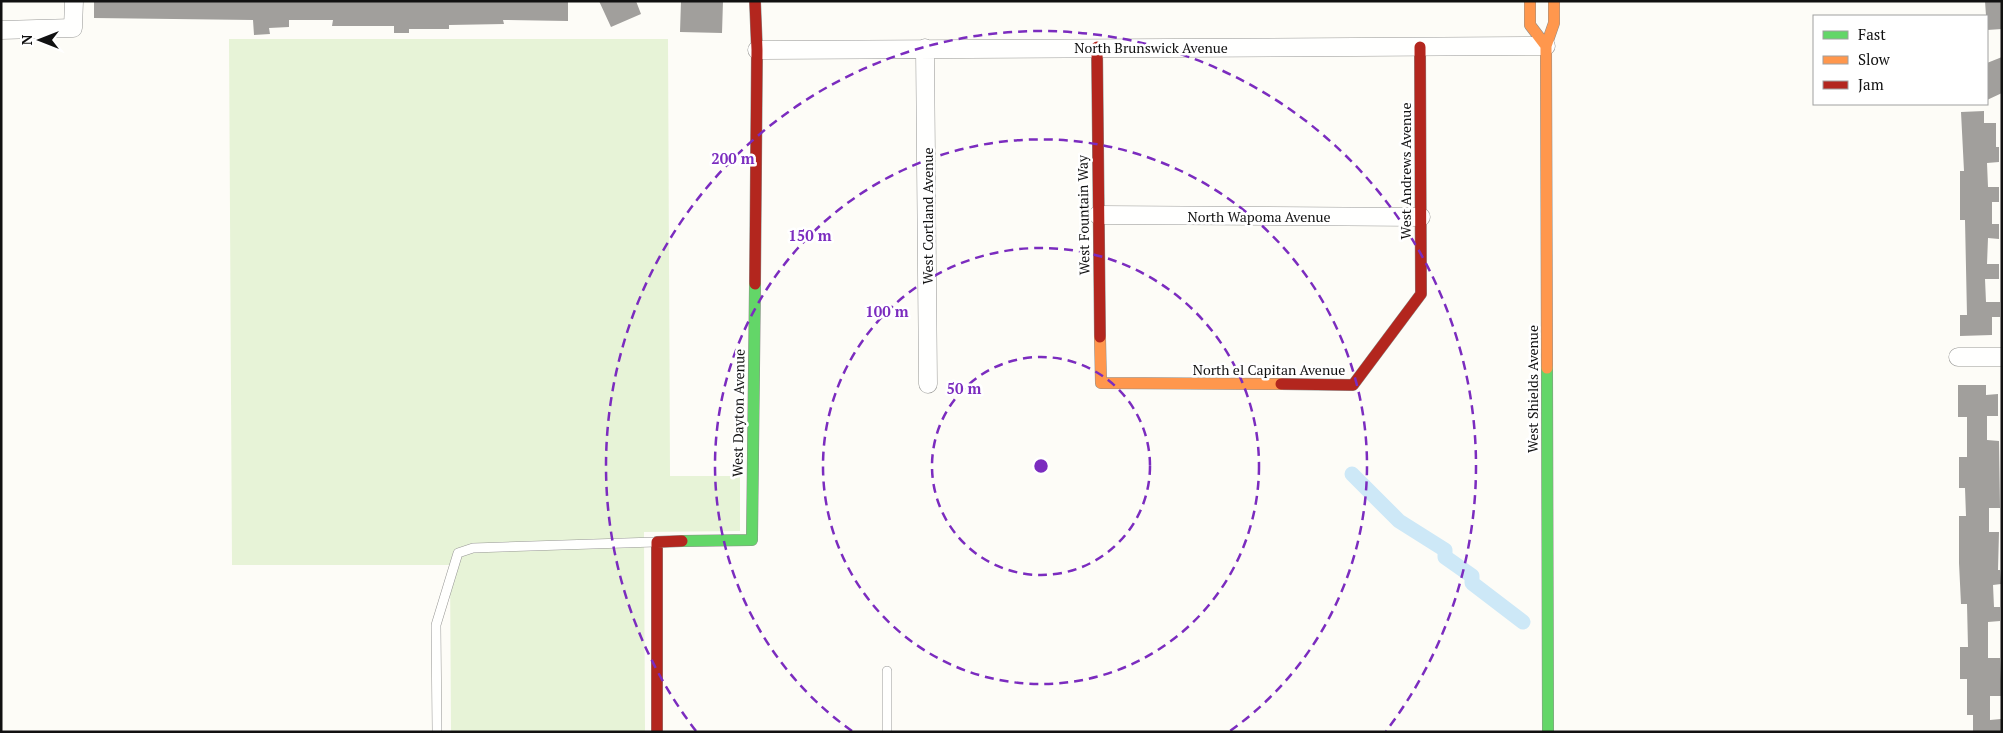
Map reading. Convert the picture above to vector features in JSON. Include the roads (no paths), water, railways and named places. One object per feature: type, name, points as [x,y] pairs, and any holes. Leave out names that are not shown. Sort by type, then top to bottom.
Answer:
[{"type":"street","points":[[1,30],[73,28],[74,1]]},
{"type":"street","name":"West Dayton Avenue","points":[[657,542],[752,540],[757,50],[755,1]]},
{"type":"street","points":[[1530,1],[1530,25],[1546,46]]},
{"type":"street","name":"West Shields Avenue","points":[[1548,732],[1546,46],[1554,23],[1554,1]]},
{"type":"street","name":"North Brunswick Avenue","points":[[757,50],[1546,46]]},
{"type":"street","name":"West Fountain Way","points":[[1097,47],[1101,383]]},
{"type":"street","name":"West Andrews Avenue","points":[[1420,47],[1421,294]]},
{"type":"street","name":"West Cortland Avenue","points":[[925,48],[928,384]]},
{"type":"street","name":"North Wapoma Avenue","points":[[1098,215],[1421,218]]},
{"type":"street","name":"North el Capitan Avenue","points":[[1101,383],[1353,385],[1421,294]]},
{"type":"street","points":[[1958,357],[2002,357]]},
{"type":"street","points":[[657,542],[658,732]]},
{"type":"lane","points":[[437,732],[436,626],[458,553],[473,548],[657,542]]},
{"type":"lane","points":[[887,671],[887,732]]},
{"type":"waterway","points":[[1352,474],[1399,521],[1445,550],[1445,557],[1472,576],[1472,583],[1523,622]]}]
